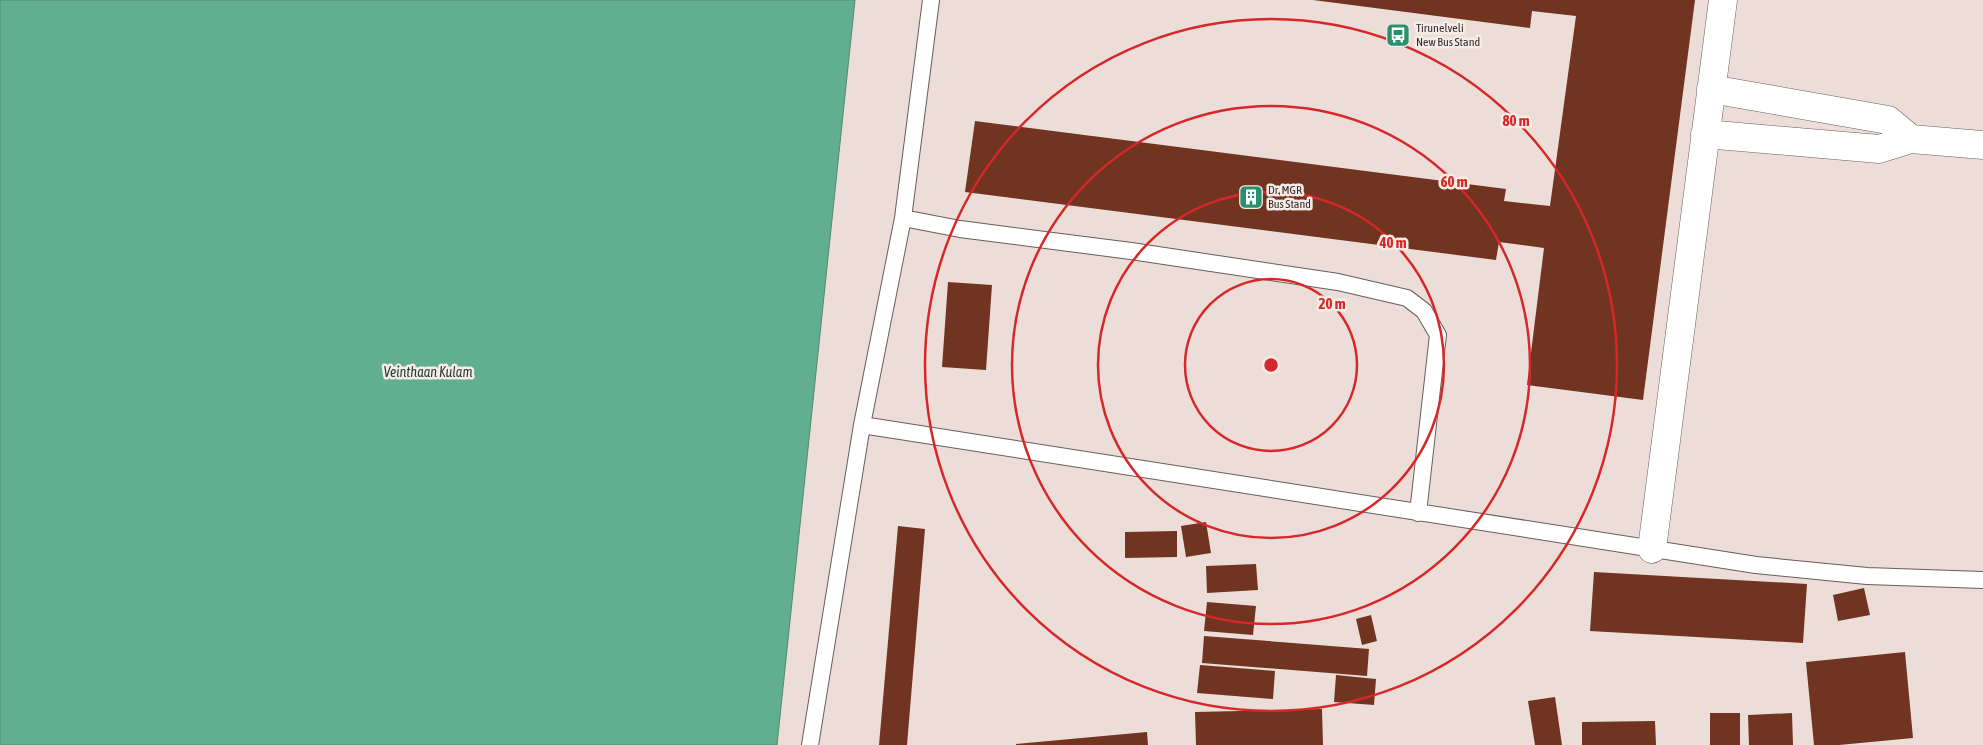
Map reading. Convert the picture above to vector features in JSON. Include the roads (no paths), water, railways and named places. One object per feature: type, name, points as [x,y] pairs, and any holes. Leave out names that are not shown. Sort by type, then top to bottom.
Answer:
[{"type":"street","points":[[1652,549],[1723,0]]},
{"type":"street","points":[[1711,89],[1888,120],[1911,139]]},
{"type":"street","points":[[1705,134],[1879,149],[1911,139],[1983,145]]},
{"type":"lane","points":[[810,745],[862,426],[903,218],[931,0]]},
{"type":"lane","points":[[903,218],[960,229],[1131,251],[1338,282],[1406,298],[1424,311],[1438,335],[1418,513]]},
{"type":"lane","points":[[862,426],[1756,565],[1849,575],[1983,580]]},
{"type":"water","name":"Veinthaan Kulam","points":[[0,0],[855,0],[777,745],[0,745]]},
{"type":"place","name":"Tirunelveli New Bus Stand","points":[[1398,35]]},
{"type":"place","name":"Dr. MGR Bus Stand","points":[[1251,197]]}]
